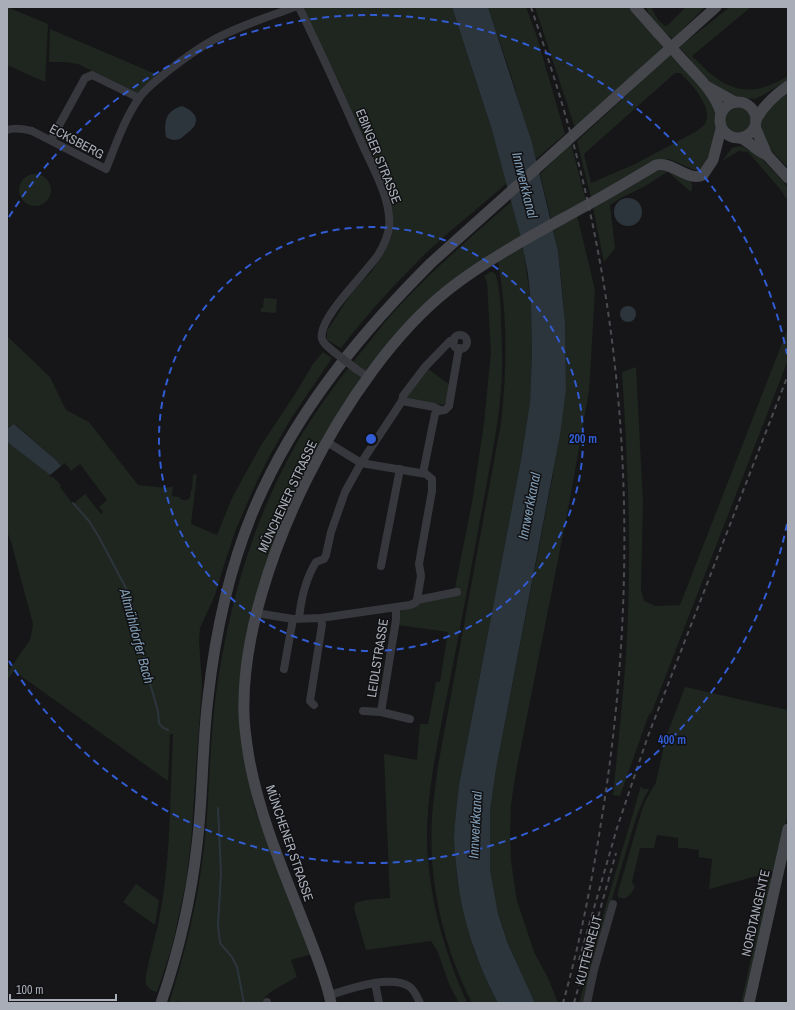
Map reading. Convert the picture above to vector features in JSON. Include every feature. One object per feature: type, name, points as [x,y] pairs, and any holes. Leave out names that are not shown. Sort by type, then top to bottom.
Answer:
[{"type":"main road","points":[[635,7],[708,87],[721,113]]},
{"type":"main road","points":[[643,7],[646,20]]},
{"type":"main road","points":[[161,1003],[179,945],[193,875],[197,842],[207,701],[218,624],[234,563],[247,525],[260,494],[285,447],[308,409],[361,339],[396,299],[431,263],[716,7]]},
{"type":"main road","points":[[738,138],[750,134],[761,111],[775,95],[788,86]]},
{"type":"main road","points":[[708,87],[754,110],[756,124],[767,155]]},
{"type":"main road","points":[[775,95],[726,105],[721,113],[719,121],[721,129],[727,135],[748,141],[767,155],[788,178]]},
{"type":"main road","name":"MÜNCHENER STRASSE","points":[[713,160],[721,129]]},
{"type":"main road","name":"MÜNCHENER STRASSE","points":[[330,999],[318,959],[265,820],[251,765],[244,721],[243,704],[249,649],[256,613],[280,541],[307,479],[327,442],[368,377],[386,354],[429,307],[460,282],[500,254],[656,165],[661,164],[671,166],[686,174],[697,177],[703,175],[719,151],[738,138]]},
{"type":"main road","name":"NORDTANGENTE","points":[[748,1003],[788,829]]},
{"type":"street","points":[[51,140],[85,78],[92,75],[139,98],[155,81],[170,69],[213,40],[242,27],[295,7]]},
{"type":"street","name":"EBINGER STRASSE","points":[[299,7],[334,78],[382,189],[390,220],[387,236],[378,255],[348,290],[332,313],[323,330],[322,337],[322,341],[334,352],[368,377]]},
{"type":"street","name":"ECKSBERG","points":[[7,130],[12,128],[32,131],[106,169],[121,129],[139,98]]},
{"type":"street","points":[[284,669],[296,619],[308,580],[316,562],[324,559],[326,555],[337,512],[345,492],[361,463],[402,401],[403,396],[425,367],[450,341],[454,341],[459,335],[465,337],[467,342],[466,346],[459,348],[454,345],[454,341]]},
{"type":"street","points":[[423,474],[435,414],[440,410],[445,410],[448,406],[459,348]]},
{"type":"street","points":[[402,401],[434,407],[440,410]]},
{"type":"street","points":[[327,442],[361,463],[423,474],[432,479],[433,486],[419,564],[421,576],[417,600]]},
{"type":"street","points":[[381,566],[400,469]]},
{"type":"street","points":[[256,613],[296,619],[321,618],[412,605],[417,600],[457,592]]},
{"type":"street","name":"LEIDLSTRASSE","points":[[381,712],[396,620],[396,612],[394,608]]},
{"type":"street","points":[[314,705],[310,701],[322,625],[321,618]]},
{"type":"street","name":"LEIDLSTRASSE","points":[[363,711],[381,712],[410,719]]},
{"type":"street","name":"KUTTENREUT","points":[[587,1003],[594,970],[613,904]]},
{"type":"street","points":[[330,999],[352,988],[375,983],[393,982],[405,984],[414,991],[420,1003]]},
{"type":"street","points":[[375,983],[379,1003]]},
{"type":"shaded area","points":[[7,7],[48,24],[45,82],[7,65]]},
{"type":"shaded area","points":[[302,7],[452,7],[492,130],[507,183],[424,255],[381,300],[341,348],[327,340],[327,331],[352,292],[372,271],[385,251],[392,235],[393,219],[389,196],[339,82]]},
{"type":"shaded area","points":[[488,7],[526,7],[537,37],[565,134],[536,159],[510,72]]},
{"type":"shaded area","points":[[535,7],[628,7],[663,47],[575,128]]},
{"type":"shaded area","points":[[646,7],[651,7],[658,20],[665,26],[668,25],[686,7],[705,7],[673,39],[654,21]]},
{"type":"shaded area","points":[[730,7],[751,7],[692,56],[712,75],[721,81],[742,89],[758,89],[773,84],[788,76],[788,80],[755,99],[734,97],[714,86],[696,69],[679,47]]},
{"type":"shaded area","points":[[50,29],[158,75],[140,94],[78,64],[49,62]]},
{"type":"shaded area","points":[[670,55],[696,80],[716,108],[716,123],[719,129],[718,134],[704,166],[700,170],[694,170],[669,159],[656,160],[591,198],[577,141]],"holes":[[[675,73],[680,73],[689,82],[703,102],[707,116],[704,125],[697,131],[635,164],[591,183],[584,154]]]},
{"type":"shaded area","points":[[788,93],[788,168],[773,152],[764,139],[760,125],[763,115],[773,104]]},
{"type":"shaded area","points":[[738,106],[748,110],[752,120],[748,130],[738,134],[728,130],[724,120],[728,110]]},
{"type":"shaded area","points":[[571,144],[586,201],[551,219],[540,174]]},
{"type":"shaded area","points":[[739,146],[744,147],[749,151],[755,151],[788,187],[788,201],[780,189],[748,152],[739,151],[722,161],[732,148]]},
{"type":"shaded area","points":[[664,168],[685,177],[691,182],[691,192],[668,172],[610,205],[615,248],[604,262],[593,208],[655,170]]},
{"type":"shaded area","points":[[35,174],[46,179],[51,190],[46,201],[35,206],[24,201],[19,190],[24,179]]},
{"type":"shaded area","points":[[512,201],[521,238],[393,341],[368,367],[348,401],[270,554],[251,616],[243,657],[242,741],[255,809],[312,954],[291,960],[297,977],[272,991],[263,999],[263,1003],[183,1003],[176,1001],[175,1003],[169,1003],[190,927],[198,888],[206,829],[214,713],[221,663],[242,572],[262,514],[289,457],[306,427],[326,397],[359,354],[389,317],[428,277]]},
{"type":"shaded area","points":[[577,215],[595,290],[589,391],[570,499],[515,777],[511,805],[511,861],[517,901],[534,952],[548,978],[558,1003],[535,1003],[508,944],[498,914],[490,869],[490,811],[496,769],[552,480],[566,389],[565,322],[558,251],[553,229]]},
{"type":"shaded area","points":[[520,247],[524,252],[531,305],[532,353],[530,402],[521,460],[459,785],[454,838],[457,879],[474,950],[498,1003],[472,1003],[453,959],[440,913],[432,865],[432,817],[438,766],[501,423],[506,343],[504,303],[498,263],[500,259]]},
{"type":"shaded area","points":[[490,272],[493,272],[496,275],[500,305],[502,381],[499,410],[493,451],[433,770],[427,838],[430,879],[437,915],[453,969],[467,1003],[459,1003],[450,986],[437,950],[431,941],[366,950],[354,908],[355,903],[366,900],[390,898],[384,754],[417,760],[420,724],[428,724],[436,682],[440,682],[448,632],[398,625],[400,612],[402,609],[455,588],[472,503],[484,423],[491,352],[487,282],[484,276]]},
{"type":"shaded area","points":[[264,298],[277,299],[276,313],[261,312]]},
{"type":"shaded area","points":[[788,328],[788,360],[651,714],[649,714],[620,796],[613,795],[626,659],[629,584],[628,493],[622,372],[636,367],[643,502],[641,590],[644,601],[655,606],[680,605]]},
{"type":"shaded area","points":[[7,336],[50,377],[66,410],[89,422],[138,485],[166,488],[173,486],[172,496],[179,497],[182,500],[187,500],[190,498],[192,490],[193,475],[197,474],[191,524],[217,535],[232,498],[260,447],[313,364],[323,352],[332,358],[292,417],[258,479],[236,529],[215,595],[200,628],[199,641],[202,684],[191,842],[186,882],[172,947],[157,992],[147,986],[146,978],[159,920],[166,874],[173,734],[170,734],[168,781],[14,671],[7,680],[7,673],[30,640],[33,624],[7,531],[7,442],[50,475],[50,477],[53,477],[61,485],[60,487],[73,504],[85,494],[101,514],[103,512],[99,507],[107,500],[80,464],[71,471],[65,463],[61,466],[15,424],[7,429]]},
{"type":"shaded area","points":[[427,368],[450,385],[447,402],[443,405],[406,398]]},
{"type":"shaded area","points":[[685,687],[788,710],[788,813],[775,871],[709,889],[712,859],[698,857],[699,850],[678,848],[678,838],[657,835],[654,848],[640,848],[632,882],[635,887],[626,898],[621,898],[618,897],[618,892],[641,813],[656,782],[666,737]]},
{"type":"shaded area","points":[[641,786],[643,789],[649,789],[637,815],[623,861],[603,932],[586,1003],[579,1003],[604,912]]},
{"type":"shaded area","points":[[769,877],[772,880],[745,1003],[741,1003]]},
{"type":"shaded area","points":[[136,884],[159,900],[155,925],[123,902]]},
{"type":"water","name":"Innwerkkanal","points":[[452,7],[488,7],[532,143],[558,251],[565,322],[566,389],[560,435],[496,769],[490,811],[490,869],[498,914],[508,944],[535,1003],[498,1003],[482,970],[470,936],[461,900],[455,850],[454,831],[459,785],[521,460],[530,402],[532,353],[531,305],[528,274],[521,238],[492,130]]},
{"type":"water","points":[[182,106],[195,115],[196,123],[191,130],[179,139],[170,139],[166,137],[165,127],[167,118],[172,111]]},
{"type":"water","points":[[628,198],[638,202],[642,212],[638,222],[628,226],[618,222],[614,212],[618,202]]},
{"type":"water","points":[[628,306],[634,308],[636,314],[634,320],[628,322],[622,320],[620,314],[622,308]]},
{"type":"water","points":[[14,424],[61,466],[50,475],[7,442],[7,429]]},
{"type":"waterway","name":"Altmühldorfer Bach","points":[[73,503],[89,521],[128,592],[158,711],[159,723],[162,727],[168,730]]},
{"type":"waterway","name":"Altmühldorfer Bach","points":[[218,808],[221,873],[218,925],[220,943],[232,957],[237,967],[244,1003]]},
{"type":"railway","points":[[531,7],[556,83],[578,160],[590,212],[604,288],[615,365],[621,443],[624,520],[623,598],[619,675],[611,752],[589,895],[563,1003]]},
{"type":"railway","points":[[579,960],[617,828],[648,736],[788,375]]},
{"type":"railway","points":[[574,1003],[616,853]]}]
